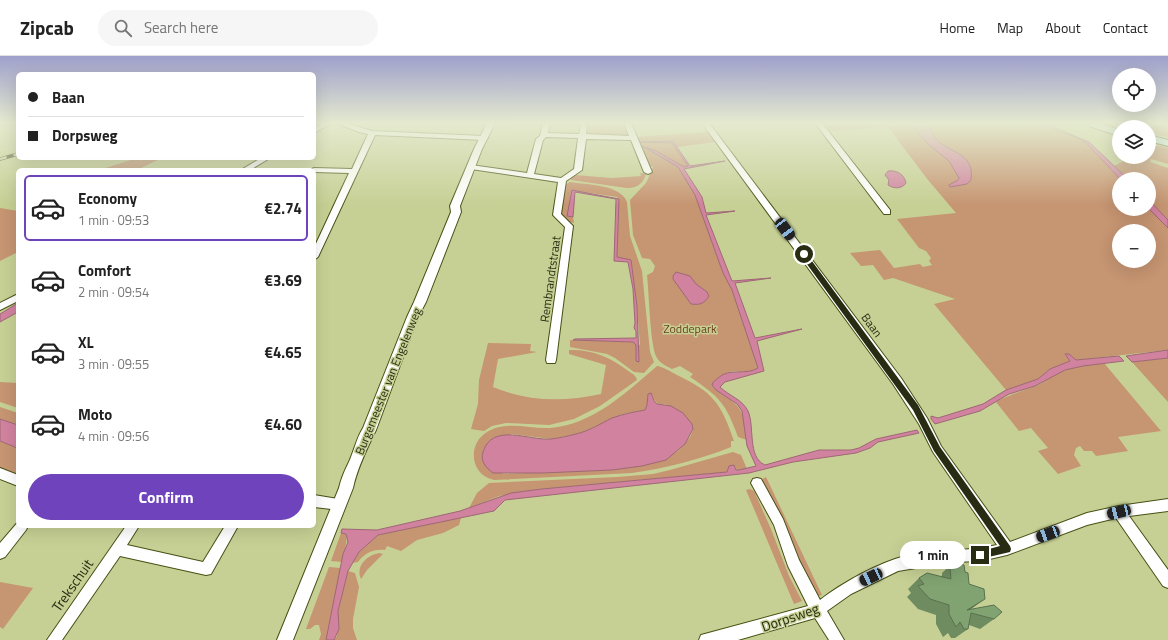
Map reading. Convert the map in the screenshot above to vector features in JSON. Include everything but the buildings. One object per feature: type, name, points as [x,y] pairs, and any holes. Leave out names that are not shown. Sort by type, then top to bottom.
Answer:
[{"type":"street","points":[[316,253],[364,150]]},
{"type":"street","name":"Burgemeester van Engelenweg","points":[[285,640],[340,504],[349,474],[354,466],[363,440],[369,430],[408,328],[413,320],[413,315],[420,302],[456,212],[455,206],[479,150]]},
{"type":"street","points":[[530,175],[537,150]]},
{"type":"street","points":[[471,167],[562,180],[578,170],[580,150]]},
{"type":"street","points":[[638,150],[648,172]]},
{"type":"street","name":"Baan","points":[[726,150],[897,382],[923,421],[937,449],[1007,549]]},
{"type":"street","points":[[839,150],[887,212]]},
{"type":"street","points":[[248,168],[262,160]]},
{"type":"street","points":[[316,170],[354,171]]},
{"type":"street","name":"Rembrandtstraat","points":[[551,360],[569,226],[557,215],[562,180]]},
{"type":"street","points":[[0,307],[16,298]]},
{"type":"street","points":[[0,473],[16,480]]},
{"type":"street","points":[[757,483],[778,523],[799,576],[837,640]]},
{"type":"street","points":[[316,500],[340,504]]},
{"type":"street","name":"Dorpsweg","points":[[706,640],[724,637],[818,610],[846,589],[896,565],[924,559],[980,555],[1007,549],[1087,519],[1119,512],[1168,505]]},
{"type":"street","points":[[1119,512],[1168,581]]},
{"type":"street","points":[[0,553],[20,528]]},
{"type":"street","name":"Trekschuit","points":[[54,640],[131,528]]},
{"type":"street","points":[[117,549],[206,569],[231,528]]},
{"type":"green space","name":"Zoddepark","points":[[641,150],[649,150],[678,167],[695,195],[723,273],[732,290],[758,368],[750,371],[734,371],[727,373],[712,385],[739,408],[744,420],[747,440],[738,437],[730,417],[721,402],[690,377],[693,374],[680,366],[672,369],[665,366],[657,358],[651,332],[647,275],[653,272],[655,266],[650,259],[642,258],[633,235],[630,200],[646,183],[653,167],[646,164]]},
{"type":"green space","points":[[654,150],[677,150],[688,166],[684,167]]},
{"type":"green space","points":[[906,150],[1093,150],[1113,172],[1112,172],[1112,216],[1156,216],[1168,228],[1168,350],[1076,360],[1069,354],[1065,355],[1070,361],[1050,369],[1038,379],[1006,390],[934,304],[955,299],[893,278],[884,280],[873,265],[861,266],[850,253],[880,250],[894,268],[920,264],[923,267],[932,265],[929,261],[931,258],[926,251],[919,248],[897,219],[956,213]]},
{"type":"green space","points":[[1156,150],[1168,150],[1168,164],[1156,160]]},
{"type":"green space","points":[[131,160],[158,160],[141,168],[105,168]]},
{"type":"green space","points":[[1118,164],[1156,164],[1168,168],[1168,220],[1156,207],[1156,172],[1120,172],[1114,166]]},
{"type":"green space","points":[[640,173],[646,174],[643,180],[639,185],[631,188],[571,180],[570,178],[575,175],[612,178],[641,176]]},
{"type":"green space","points":[[570,182],[602,186],[618,192],[627,202],[630,236],[642,271],[650,352],[654,362],[644,373],[634,372],[607,354],[570,347],[570,340],[633,342],[640,345],[631,260],[617,258],[619,199],[617,197],[572,190],[569,217],[573,217],[574,223],[567,221],[560,215],[565,185]]},
{"type":"green space","points":[[0,208],[16,211],[16,253],[0,261]]},
{"type":"green space","points":[[488,343],[531,344],[530,351],[537,352],[498,359],[493,387],[519,396],[560,399],[587,397],[601,394],[606,365],[569,354],[569,350],[593,352],[607,358],[621,365],[633,374],[637,380],[600,406],[574,419],[549,425],[506,423],[492,426],[484,431],[471,429],[478,404],[479,380]]},
{"type":"green space","points":[[1168,358],[1168,402],[1132,362]]},
{"type":"green space","points":[[1104,363],[1161,431],[1118,437],[1128,451],[1096,456],[1092,451],[1084,451],[1080,446],[1076,448],[1074,455],[1081,466],[1058,474],[1038,451],[1048,448],[1031,428],[1019,431],[996,402],[1036,386],[1055,374],[1079,367]]},
{"type":"green space","points":[[657,366],[689,381],[707,393],[714,400],[725,417],[734,441],[731,441],[731,447],[682,463],[632,473],[494,480],[486,477],[476,466],[474,451],[476,444],[481,437],[494,428],[502,426],[518,426],[550,428],[565,426],[580,421],[608,406]],"holes":[[[651,393],[656,402],[672,407],[692,424],[693,430],[690,437],[678,451],[612,470],[503,474],[482,456],[484,448],[512,434],[551,439],[577,434],[623,414],[645,410],[648,394]]]},
{"type":"green space","points":[[0,382],[16,383],[16,407],[0,402]]},
{"type":"green space","points":[[0,407],[16,412],[16,424],[0,419]]},
{"type":"green space","points":[[0,441],[16,448],[16,475],[0,468]]},
{"type":"green space","points":[[733,452],[741,455],[747,469],[737,470],[734,465],[729,466],[727,472],[542,489],[499,496],[469,508],[477,493],[489,483],[653,474]]},
{"type":"green space","points":[[766,477],[822,595],[814,597],[759,481]]},
{"type":"green space","points":[[750,489],[754,491],[771,529],[789,576],[802,601],[794,604],[746,490]]},
{"type":"green space","points":[[461,518],[459,525],[443,533],[417,540],[401,551],[387,546],[385,550],[370,552],[363,556],[358,562],[352,563],[359,552],[378,535]]},
{"type":"green space","points":[[341,533],[346,534],[346,545],[342,562],[331,561]]},
{"type":"green space","points":[[379,553],[383,554],[367,570],[361,579],[360,570],[363,562],[370,556]]},
{"type":"green space","points":[[329,567],[341,568],[326,640],[319,640],[321,634],[319,625],[306,629]]},
{"type":"green space","points":[[348,571],[355,573],[359,587],[353,619],[353,628],[357,640],[334,640],[337,636],[338,611]]},
{"type":"green space","points":[[0,582],[33,588],[3,629],[0,627]]},
{"type":"shaded area","points":[[649,150],[656,151],[684,167],[688,166],[677,150],[679,150],[690,166],[725,161],[684,169],[702,197],[706,213],[735,211],[706,215],[732,281],[771,278],[735,283],[755,338],[802,329],[757,341],[764,371],[725,382],[720,387],[742,403],[748,411],[752,441],[759,461],[765,465],[819,450],[851,450],[859,448],[876,439],[917,430],[919,433],[878,442],[870,448],[856,453],[793,462],[749,473],[505,500],[494,511],[378,535],[359,552],[348,571],[338,611],[339,629],[334,640],[326,640],[343,554],[348,542],[346,534],[341,533],[342,529],[377,530],[460,511],[511,493],[727,472],[729,466],[734,465],[736,470],[756,466],[747,446],[742,411],[737,404],[716,390],[712,385],[718,378],[727,373],[748,371],[758,368],[732,290],[723,273],[695,195],[678,167]]},
{"type":"shaded area","points":[[936,150],[953,150],[965,158],[971,171],[971,180],[967,184],[950,187],[949,185],[959,178],[949,161]]},
{"type":"shaded area","points":[[1093,150],[1098,150],[1121,172],[1113,172]]},
{"type":"shaded area","points":[[888,171],[900,173],[904,177],[906,183],[898,188],[888,185],[889,180],[885,175]]},
{"type":"shaded area","points":[[572,190],[619,199],[617,257],[631,260],[637,306],[639,362],[636,361],[636,345],[633,342],[573,340],[636,338],[636,331],[634,328],[633,289],[628,262],[614,261],[616,199],[575,192],[573,217],[567,216]]},
{"type":"shaded area","points":[[1156,207],[1168,220],[1168,228],[1156,216]]},
{"type":"shaded area","points":[[676,272],[690,276],[696,284],[707,292],[709,296],[705,301],[699,304],[691,304],[673,279]]},
{"type":"shaded area","points":[[16,304],[16,313],[0,322],[0,314]]},
{"type":"shaded area","points":[[1168,350],[1168,358],[1132,362],[1126,356]]},
{"type":"shaded area","points":[[1065,354],[1069,354],[1076,360],[1119,356],[1124,361],[1083,366],[1065,370],[1035,386],[1009,394],[980,411],[935,424],[931,419],[931,416],[938,418],[983,404],[1006,390],[1038,379],[1050,369],[1070,361]]},
{"type":"shaded area","points":[[651,393],[657,404],[671,406],[683,413],[692,424],[693,429],[685,444],[666,460],[642,466],[612,470],[542,473],[493,473],[486,467],[483,461],[483,452],[488,443],[494,438],[503,435],[512,435],[551,439],[581,433],[612,418],[645,410],[648,394]]},
{"type":"shaded area","points":[[0,419],[16,424],[16,448],[0,441]]},
{"type":"railway","points":[[0,159],[16,155]]},
{"type":"route","points":[[804,254],[915,408],[937,449],[1007,549],[980,555]]}]
